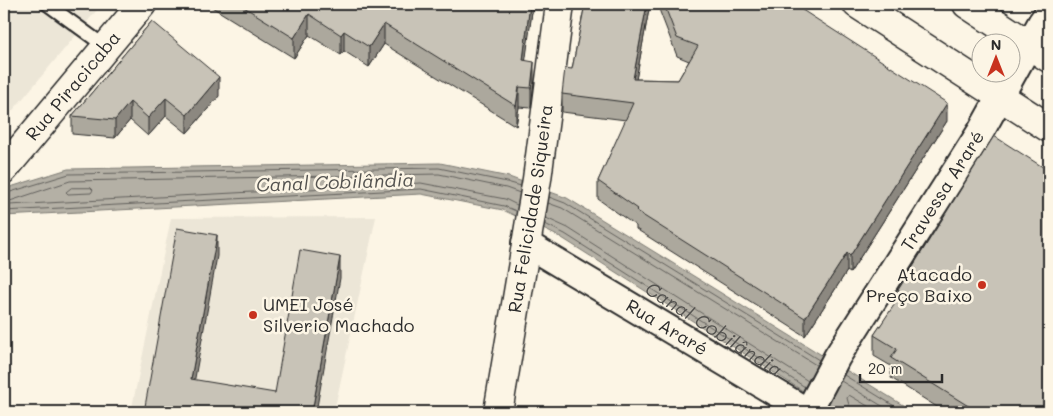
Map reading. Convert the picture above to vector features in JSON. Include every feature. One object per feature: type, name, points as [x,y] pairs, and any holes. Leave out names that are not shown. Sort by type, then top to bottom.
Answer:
[{"type":"street","name":"Rua Piracicaba","points":[[4,169],[142,4]]},
{"type":"street","name":"Rua Felicidade Siqueira","points":[[498,412],[537,180],[560,4]]},
{"type":"street","points":[[857,4],[1049,128]]},
{"type":"street","points":[[967,4],[1039,51]]},
{"type":"street","name":"Travessa Araré","points":[[809,409],[837,356],[1000,98],[1039,51],[1049,12]]},
{"type":"street","name":"Rua Araré","points":[[526,238],[809,409]]},
{"type":"lane","points":[[47,4],[106,47]]},
{"type":"shaded area","points":[[4,4],[102,4],[4,121]]},
{"type":"shaded area","name":"UMEI José Silverio Machado","points":[[376,217],[334,412],[131,412],[171,218]]},
{"type":"water","name":"Canal Cobilândia","points":[[440,163],[509,177],[567,198],[914,412],[836,412],[562,238],[503,210],[421,194],[4,216],[4,189],[68,169]]},
{"type":"building","points":[[239,4],[530,4],[523,60],[534,62],[531,88],[519,87],[516,106],[384,24],[369,47],[344,31],[341,35],[309,14],[294,38]]},
{"type":"building","points":[[585,4],[647,4],[633,79],[678,80],[698,46],[677,38],[664,4],[793,4],[947,103],[850,256],[847,253],[805,318],[636,211],[638,209],[598,181],[633,103],[562,94],[565,68],[572,69]]},
{"type":"building","points":[[152,21],[219,77],[187,115],[166,98],[148,118],[130,102],[115,120],[72,116]]},
{"type":"building","name":"Atacado Preço Baixo","points":[[994,136],[1049,171],[1049,412],[978,412],[891,358],[897,349],[874,335],[902,293],[898,290]]},
{"type":"building","points":[[177,228],[217,235],[191,379],[275,393],[300,250],[340,257],[312,412],[144,412]]},
{"type":"place","name":"Atacado Preço Baixo","points":[[982,285]]},
{"type":"place","name":"UMEI José Silverio Machado","points":[[253,315]]}]
